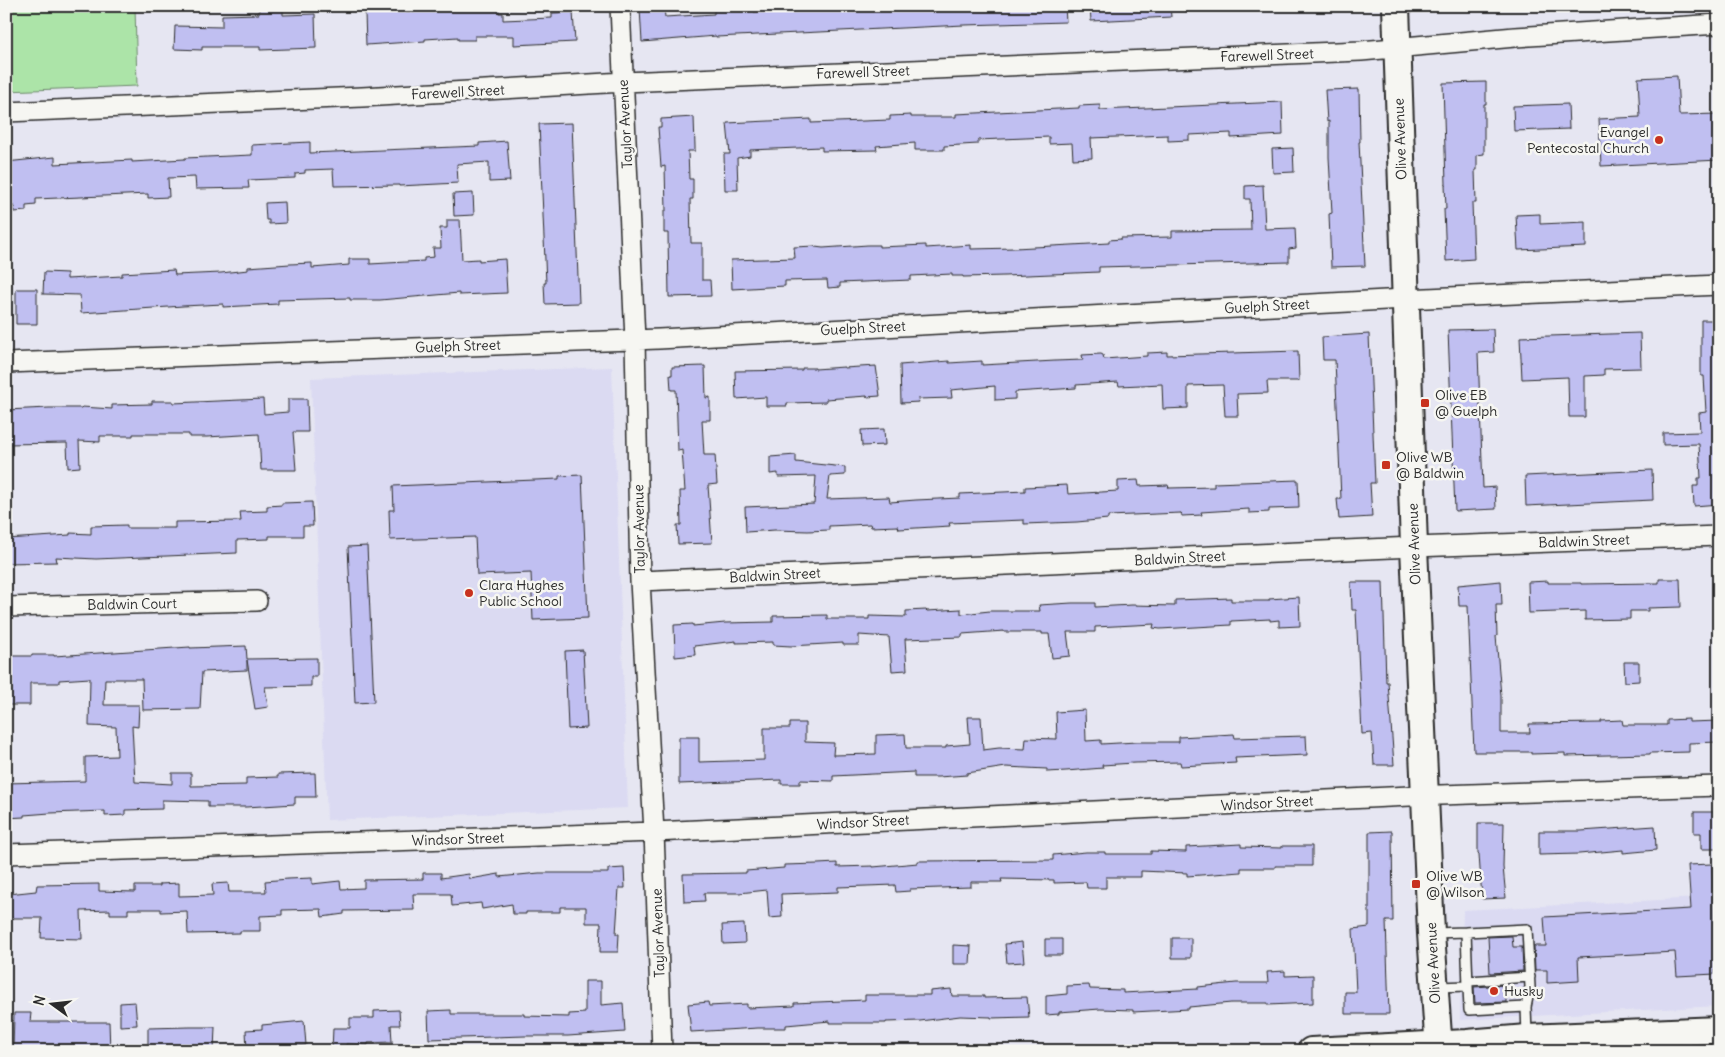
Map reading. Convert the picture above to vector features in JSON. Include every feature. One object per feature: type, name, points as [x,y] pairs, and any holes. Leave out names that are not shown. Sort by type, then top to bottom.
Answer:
[{"type":"main road","name":"Olive Avenue","points":[[1396,6],[1414,547],[1431,934],[1439,1047]]},
{"type":"main road","points":[[1311,1051],[1439,1047],[1528,1038],[1567,1040],[1623,1038],[1686,1041],[1719,1030]]},
{"type":"street","name":"Taylor Avenue","points":[[620,6],[635,340],[640,581],[654,832],[662,1051]]},
{"type":"street","name":"Farewell Street","points":[[6,112],[362,97],[624,82],[1397,48],[1719,24]]},
{"type":"street","name":"Guelph Street","points":[[6,363],[635,340],[1405,299],[1719,285]]},
{"type":"street","name":"Baldwin Street","points":[[640,581],[1414,547],[1719,536]]},
{"type":"street","name":"Baldwin Court","points":[[6,607],[257,601]]},
{"type":"street","name":"Windsor Street","points":[[6,854],[654,832],[1426,795],[1719,786]]},
{"type":"lane","points":[[1431,934],[1527,929],[1530,977],[1526,1007],[1528,1038]]},
{"type":"lane","points":[[1466,932],[1469,1010],[1488,1006],[1526,1007]]},
{"type":"lane","points":[[1434,987],[1488,983],[1530,977]]},
{"type":"shaded area","name":"Clara Hughes Public School","points":[[612,367],[628,808],[327,820],[311,378]]},
{"type":"shaded area","points":[[1719,897],[1719,1006],[1460,1020],[1463,910]]},
{"type":"green space","points":[[6,6],[135,6],[137,86],[6,91]]},
{"type":"building","points":[[484,6],[499,6],[499,13],[503,13],[503,20],[552,18],[552,13],[573,12],[575,42],[514,45],[514,36],[475,36],[475,40],[458,40],[458,37],[366,45],[365,13],[484,9]]},
{"type":"building","points":[[714,6],[753,6],[754,12],[787,10],[787,6],[839,6],[839,10],[891,6],[1065,6],[1066,22],[716,36],[642,42],[640,9],[664,8],[665,17],[714,14]]},
{"type":"building","points":[[1090,6],[1170,6],[1171,17],[1091,21]]},
{"type":"building","points":[[259,8],[283,8],[283,15],[315,14],[316,48],[260,50],[260,47],[202,47],[202,50],[174,49],[175,26],[222,27],[222,15],[259,14]]},
{"type":"building","name":"Evangel Pentecostal Church","points":[[1677,76],[1679,115],[1719,114],[1719,160],[1601,166],[1599,119],[1640,117],[1638,78]]},
{"type":"building","points":[[1486,82],[1484,154],[1477,155],[1477,170],[1475,170],[1476,203],[1472,203],[1474,259],[1446,261],[1443,83]]},
{"type":"building","points":[[1359,89],[1359,142],[1365,266],[1331,267],[1329,214],[1332,213],[1329,121],[1327,122],[1325,90]]},
{"type":"building","points":[[1282,102],[1283,135],[1231,138],[1231,133],[1189,135],[1189,140],[1168,141],[1168,135],[1091,138],[1092,158],[1073,159],[1072,143],[1049,144],[1049,137],[978,140],[978,144],[944,146],[944,150],[915,150],[915,143],[876,146],[877,150],[822,151],[822,147],[750,150],[750,156],[737,158],[738,190],[725,190],[724,154],[730,154],[727,123],[811,119],[811,123],[890,120],[890,116],[911,115],[911,117],[956,117],[956,114],[1079,108],[1079,106],[1100,105],[1100,110]]},
{"type":"building","points":[[1568,104],[1569,129],[1514,131],[1513,106]]},
{"type":"building","points":[[694,117],[695,151],[688,151],[689,179],[693,179],[693,199],[690,199],[691,243],[702,243],[702,280],[710,280],[711,296],[669,297],[668,233],[664,233],[664,211],[666,211],[665,166],[661,167],[658,127],[661,127],[661,119]]},
{"type":"building","points":[[572,123],[579,303],[545,304],[544,283],[546,283],[539,124]]},
{"type":"building","points":[[507,141],[510,181],[489,182],[489,162],[457,164],[458,183],[399,186],[334,186],[333,169],[305,170],[305,173],[295,174],[295,178],[248,180],[249,188],[196,189],[195,177],[168,178],[169,197],[148,198],[148,194],[36,199],[36,205],[26,206],[26,211],[14,212],[14,206],[8,206],[6,162],[55,157],[55,164],[132,160],[132,162],[252,155],[252,145],[310,142],[310,153],[479,146],[479,143]]},
{"type":"building","points":[[1293,148],[1294,172],[1273,173],[1272,149]]},
{"type":"building","points":[[1263,185],[1265,229],[1295,228],[1296,248],[1289,249],[1289,262],[1099,267],[1099,272],[1004,276],[963,277],[952,276],[952,274],[911,276],[911,280],[840,283],[840,287],[828,288],[827,280],[785,281],[785,286],[732,289],[731,260],[795,258],[794,247],[926,245],[926,248],[971,245],[971,249],[1015,248],[1109,243],[1109,240],[1121,238],[1172,237],[1172,231],[1251,230],[1250,199],[1245,199],[1245,186]]},
{"type":"building","points":[[473,193],[474,215],[454,216],[453,194]]},
{"type":"building","points":[[285,202],[286,223],[269,224],[269,220],[266,220],[265,203]]},
{"type":"building","points":[[1540,214],[1540,224],[1586,222],[1586,247],[1518,250],[1516,215]]},
{"type":"building","points":[[447,220],[460,220],[462,260],[505,259],[507,293],[459,295],[459,293],[380,300],[350,300],[350,298],[278,300],[278,304],[223,307],[223,304],[81,313],[80,295],[43,294],[44,272],[67,273],[67,279],[122,276],[122,273],[174,270],[175,275],[221,273],[248,270],[248,267],[312,263],[312,268],[349,265],[349,259],[370,259],[370,264],[424,261],[424,258],[434,257],[433,248],[441,248],[440,228],[447,228]]},
{"type":"building","points":[[16,289],[37,289],[37,324],[16,324]]},
{"type":"building","points":[[1701,320],[1719,320],[1719,504],[1694,506],[1693,486],[1698,486],[1698,478],[1701,478],[1699,444],[1663,445],[1663,433],[1700,432],[1699,413],[1706,412],[1704,376],[1701,376]]},
{"type":"building","points":[[1493,329],[1494,352],[1478,353],[1483,488],[1495,487],[1496,509],[1455,511],[1448,330]]},
{"type":"building","points":[[1640,333],[1641,368],[1604,369],[1604,375],[1585,376],[1585,417],[1569,417],[1568,377],[1522,379],[1520,337]]},
{"type":"building","points":[[1369,334],[1375,483],[1370,483],[1372,517],[1339,519],[1337,499],[1341,499],[1335,360],[1323,360],[1322,337]]},
{"type":"building","points":[[1298,351],[1299,381],[1267,381],[1268,393],[1237,394],[1238,416],[1225,416],[1223,385],[1188,386],[1188,408],[1163,409],[1162,384],[1119,386],[1118,382],[1076,385],[1076,388],[1015,392],[1015,399],[995,400],[995,386],[951,390],[952,398],[918,399],[919,402],[901,403],[900,365],[949,361],[949,363],[982,361],[982,365],[1083,360],[1082,355],[1101,354],[1104,359],[1147,356],[1147,353],[1167,352],[1167,355]]},
{"type":"building","points":[[705,366],[706,398],[710,397],[710,420],[702,420],[704,455],[715,455],[717,484],[708,485],[712,543],[678,544],[677,525],[681,525],[680,491],[685,491],[682,450],[678,451],[676,390],[671,390],[670,375],[672,375],[672,367]]},
{"type":"building","points":[[876,366],[880,396],[826,399],[826,402],[787,403],[787,406],[766,406],[766,397],[736,399],[735,371]]},
{"type":"building","points":[[263,399],[264,414],[288,412],[288,399],[307,399],[308,432],[293,432],[296,470],[261,470],[259,434],[207,437],[189,437],[189,434],[100,436],[100,442],[79,441],[80,467],[68,468],[67,443],[6,444],[6,410],[82,407],[112,409],[112,405],[152,404],[152,401],[173,401],[173,403]]},
{"type":"building","points":[[884,429],[885,445],[862,446],[861,430]]},
{"type":"building","points":[[796,455],[796,462],[845,467],[845,475],[830,476],[827,499],[889,497],[890,502],[960,498],[960,494],[1025,491],[1025,487],[1067,485],[1068,494],[1118,491],[1118,481],[1138,480],[1139,486],[1168,485],[1169,488],[1214,487],[1214,483],[1298,480],[1299,508],[1269,509],[1269,512],[1249,513],[1249,509],[1201,512],[1202,515],[1182,516],[1181,513],[1108,516],[1108,519],[1077,522],[1024,524],[1024,520],[949,523],[950,526],[899,529],[898,526],[871,527],[870,524],[829,526],[829,530],[746,532],[745,507],[814,504],[816,476],[778,477],[778,473],[770,474],[770,457]]},
{"type":"building","points":[[1652,470],[1653,500],[1526,506],[1525,476]]},
{"type":"building","points":[[582,475],[588,618],[533,620],[531,573],[477,575],[475,537],[390,540],[389,510],[394,510],[393,486],[559,479],[559,476]]},
{"type":"building","points":[[312,502],[313,526],[303,526],[303,536],[269,536],[269,539],[237,540],[237,553],[96,559],[56,557],[57,562],[6,563],[6,539],[70,535],[70,533],[91,534],[91,526],[127,525],[127,528],[175,528],[175,522],[241,521],[240,512],[267,511],[267,506],[282,505],[282,503]]},
{"type":"building","points":[[367,546],[374,702],[355,703],[348,547]]},
{"type":"building","points":[[1659,579],[1680,579],[1681,607],[1648,608],[1648,611],[1630,611],[1630,619],[1585,620],[1585,611],[1529,613],[1528,582],[1548,581],[1548,583],[1581,584],[1659,583]]},
{"type":"building","points":[[1501,581],[1502,605],[1496,605],[1496,636],[1501,696],[1501,733],[1530,733],[1529,724],[1601,723],[1601,721],[1622,720],[1623,725],[1667,725],[1667,720],[1689,719],[1689,722],[1719,721],[1719,742],[1689,743],[1689,752],[1650,754],[1565,756],[1565,753],[1474,752],[1468,606],[1459,606],[1458,585]]},
{"type":"building","points":[[1351,582],[1383,582],[1386,682],[1388,682],[1394,765],[1374,765],[1372,733],[1362,734],[1356,610],[1352,610]]},
{"type":"building","points":[[1299,597],[1300,626],[1279,627],[1279,620],[1270,621],[1270,619],[1231,621],[1231,625],[1160,629],[1153,628],[1154,624],[1095,627],[1095,632],[1067,632],[1070,656],[1052,658],[1049,634],[1042,634],[1042,632],[1004,631],[962,634],[962,637],[905,639],[907,670],[892,671],[889,637],[859,635],[859,645],[843,645],[843,643],[791,646],[773,645],[773,642],[736,643],[736,641],[694,646],[695,655],[675,657],[674,625],[693,624],[693,626],[773,622],[773,616],[827,615],[827,619],[869,619],[869,616],[906,617],[906,611],[961,609],[961,614],[990,611],[1040,611],[1039,605],[1072,603],[1095,603],[1095,607],[1132,605],[1175,606],[1175,600],[1231,598],[1231,601],[1269,601],[1269,599]]},
{"type":"building","points":[[246,646],[247,659],[317,658],[317,677],[311,677],[311,686],[265,687],[268,707],[255,709],[247,660],[247,670],[202,672],[200,709],[143,710],[142,679],[105,679],[104,705],[139,705],[138,727],[132,726],[135,782],[172,784],[172,773],[191,773],[191,786],[246,785],[246,778],[278,777],[278,774],[315,773],[316,797],[295,797],[295,804],[246,807],[208,807],[208,801],[162,800],[162,809],[125,810],[125,815],[105,816],[105,811],[50,813],[6,818],[6,783],[85,781],[85,757],[117,756],[116,727],[89,726],[90,678],[59,680],[59,683],[30,683],[30,705],[6,705],[7,656],[54,656],[190,647]]},
{"type":"building","points":[[583,650],[587,728],[568,729],[565,651]]},
{"type":"building","points":[[1624,662],[1639,662],[1639,681],[1625,682]]},
{"type":"building","points":[[1085,710],[1086,741],[1101,740],[1101,744],[1179,742],[1179,737],[1234,734],[1235,738],[1306,736],[1307,755],[1235,758],[1236,763],[1181,766],[1180,762],[1102,765],[1103,768],[1047,772],[1047,769],[1006,767],[967,773],[967,775],[938,777],[914,777],[914,772],[833,776],[833,781],[800,780],[800,784],[781,784],[781,780],[679,784],[679,737],[699,737],[699,762],[764,760],[764,728],[790,728],[790,723],[805,723],[805,742],[834,743],[833,755],[876,754],[876,735],[905,734],[906,748],[946,748],[946,746],[970,744],[968,717],[981,717],[983,750],[999,748],[1025,749],[1026,738],[1057,739],[1056,712]]},
{"type":"building","points":[[1694,812],[1719,812],[1719,849],[1701,849],[1701,833],[1694,833]]},
{"type":"building","points":[[1478,823],[1504,823],[1503,867],[1506,898],[1482,899],[1478,853]]},
{"type":"building","points":[[1655,826],[1656,850],[1623,853],[1623,850],[1539,855],[1539,831],[1581,831]]},
{"type":"building","points":[[1392,831],[1393,921],[1386,921],[1389,1014],[1345,1014],[1345,992],[1356,992],[1353,929],[1369,927],[1369,832]]},
{"type":"building","points":[[1241,844],[1241,847],[1282,848],[1282,846],[1312,846],[1312,866],[1241,868],[1241,872],[1187,876],[1187,873],[1141,871],[1141,877],[1106,877],[1106,888],[1087,888],[1086,882],[1054,883],[1054,880],[1001,879],[1002,882],[971,882],[971,887],[910,889],[910,891],[896,892],[895,885],[838,887],[838,892],[781,894],[782,917],[769,918],[767,890],[739,893],[704,893],[705,901],[684,902],[683,874],[746,873],[746,871],[784,868],[784,865],[837,863],[837,867],[873,867],[918,863],[918,861],[1053,860],[1053,855],[1086,852],[1151,854],[1151,851],[1186,852],[1186,847]]},
{"type":"building","points":[[1712,864],[1715,974],[1677,976],[1675,952],[1578,957],[1579,981],[1547,983],[1547,970],[1535,970],[1534,946],[1546,946],[1544,917],[1691,909],[1688,865]]},
{"type":"building","points":[[624,868],[625,888],[619,888],[616,934],[619,934],[618,952],[600,952],[601,923],[586,923],[586,907],[560,907],[560,912],[513,914],[512,904],[482,909],[481,903],[452,906],[451,894],[413,894],[414,910],[344,911],[344,914],[322,917],[321,909],[282,910],[282,915],[260,916],[260,931],[240,931],[240,933],[188,934],[187,911],[161,912],[161,909],[128,909],[128,914],[110,914],[110,910],[81,911],[82,939],[41,938],[42,918],[9,918],[8,894],[36,891],[37,885],[99,884],[99,891],[135,892],[135,886],[160,886],[160,884],[179,883],[179,896],[213,895],[212,884],[228,883],[229,892],[266,892],[265,881],[288,879],[312,878],[312,884],[340,881],[341,889],[364,888],[364,880],[423,879],[423,873],[441,873],[441,878],[469,874],[470,879],[499,874],[499,877],[539,873],[608,873],[608,869]]},
{"type":"building","points":[[744,924],[745,943],[723,944],[722,925]]},
{"type":"building","points":[[1512,936],[1513,947],[1522,947],[1523,971],[1490,973],[1488,937]]},
{"type":"building","points":[[1172,938],[1191,938],[1191,958],[1172,958]]},
{"type":"building","points":[[1045,939],[1062,939],[1062,955],[1045,955]]},
{"type":"building","points":[[1022,942],[1024,962],[1007,963],[1005,944]]},
{"type":"building","points":[[953,945],[971,946],[970,964],[953,964]]},
{"type":"building","points":[[1285,971],[1285,976],[1313,975],[1313,1003],[1268,1005],[1268,1003],[1231,1003],[1189,1007],[1189,1009],[1133,1012],[1133,1010],[1100,1009],[1059,1012],[1059,1014],[1046,1015],[1046,996],[1067,994],[1067,986],[1089,985],[1090,989],[1123,990],[1123,993],[1198,989],[1198,987],[1236,983],[1268,983],[1267,972]]},
{"type":"building","points":[[585,981],[601,981],[601,1005],[623,1003],[625,1032],[568,1036],[429,1039],[428,1011],[451,1010],[451,1014],[524,1014],[524,1016],[569,1017],[569,1014],[585,1013]]},
{"type":"building","points":[[1506,985],[1506,1002],[1475,1003],[1474,987]]},
{"type":"building","points":[[951,989],[952,996],[984,996],[984,998],[1027,997],[1029,1017],[991,1018],[960,1016],[886,1023],[830,1023],[830,1021],[786,1025],[786,1028],[691,1032],[688,1004],[708,1002],[709,1006],[747,1004],[747,1008],[794,1006],[794,1003],[865,1000],[865,995],[930,995],[930,991]]},
{"type":"building","points":[[135,1002],[137,1025],[120,1026],[120,1003]]},
{"type":"building","points":[[399,1010],[400,1025],[391,1025],[392,1042],[368,1043],[368,1045],[346,1044],[346,1051],[332,1051],[333,1028],[350,1028],[350,1018],[374,1018],[374,1011]]},
{"type":"building","points":[[14,1013],[31,1013],[30,1022],[109,1022],[110,1051],[13,1051]]},
{"type":"building","points":[[304,1021],[306,1045],[267,1049],[267,1051],[247,1051],[246,1030],[262,1029],[262,1025]]},
{"type":"building","points":[[215,1027],[214,1051],[148,1051],[148,1028]]},
{"type":"place","name":"Evangel Pentecostal Church","points":[[1659,140]]},
{"type":"place","name":"Olive EB @ Guelph","points":[[1425,403]]},
{"type":"place","name":"Olive WB @ Baldwin","points":[[1386,465]]},
{"type":"place","name":"Clara Hughes Public School","points":[[469,593]]},
{"type":"place","name":"Olive WB @ Wilson","points":[[1416,884]]},
{"type":"place","name":"Husky","points":[[1494,991]]}]
